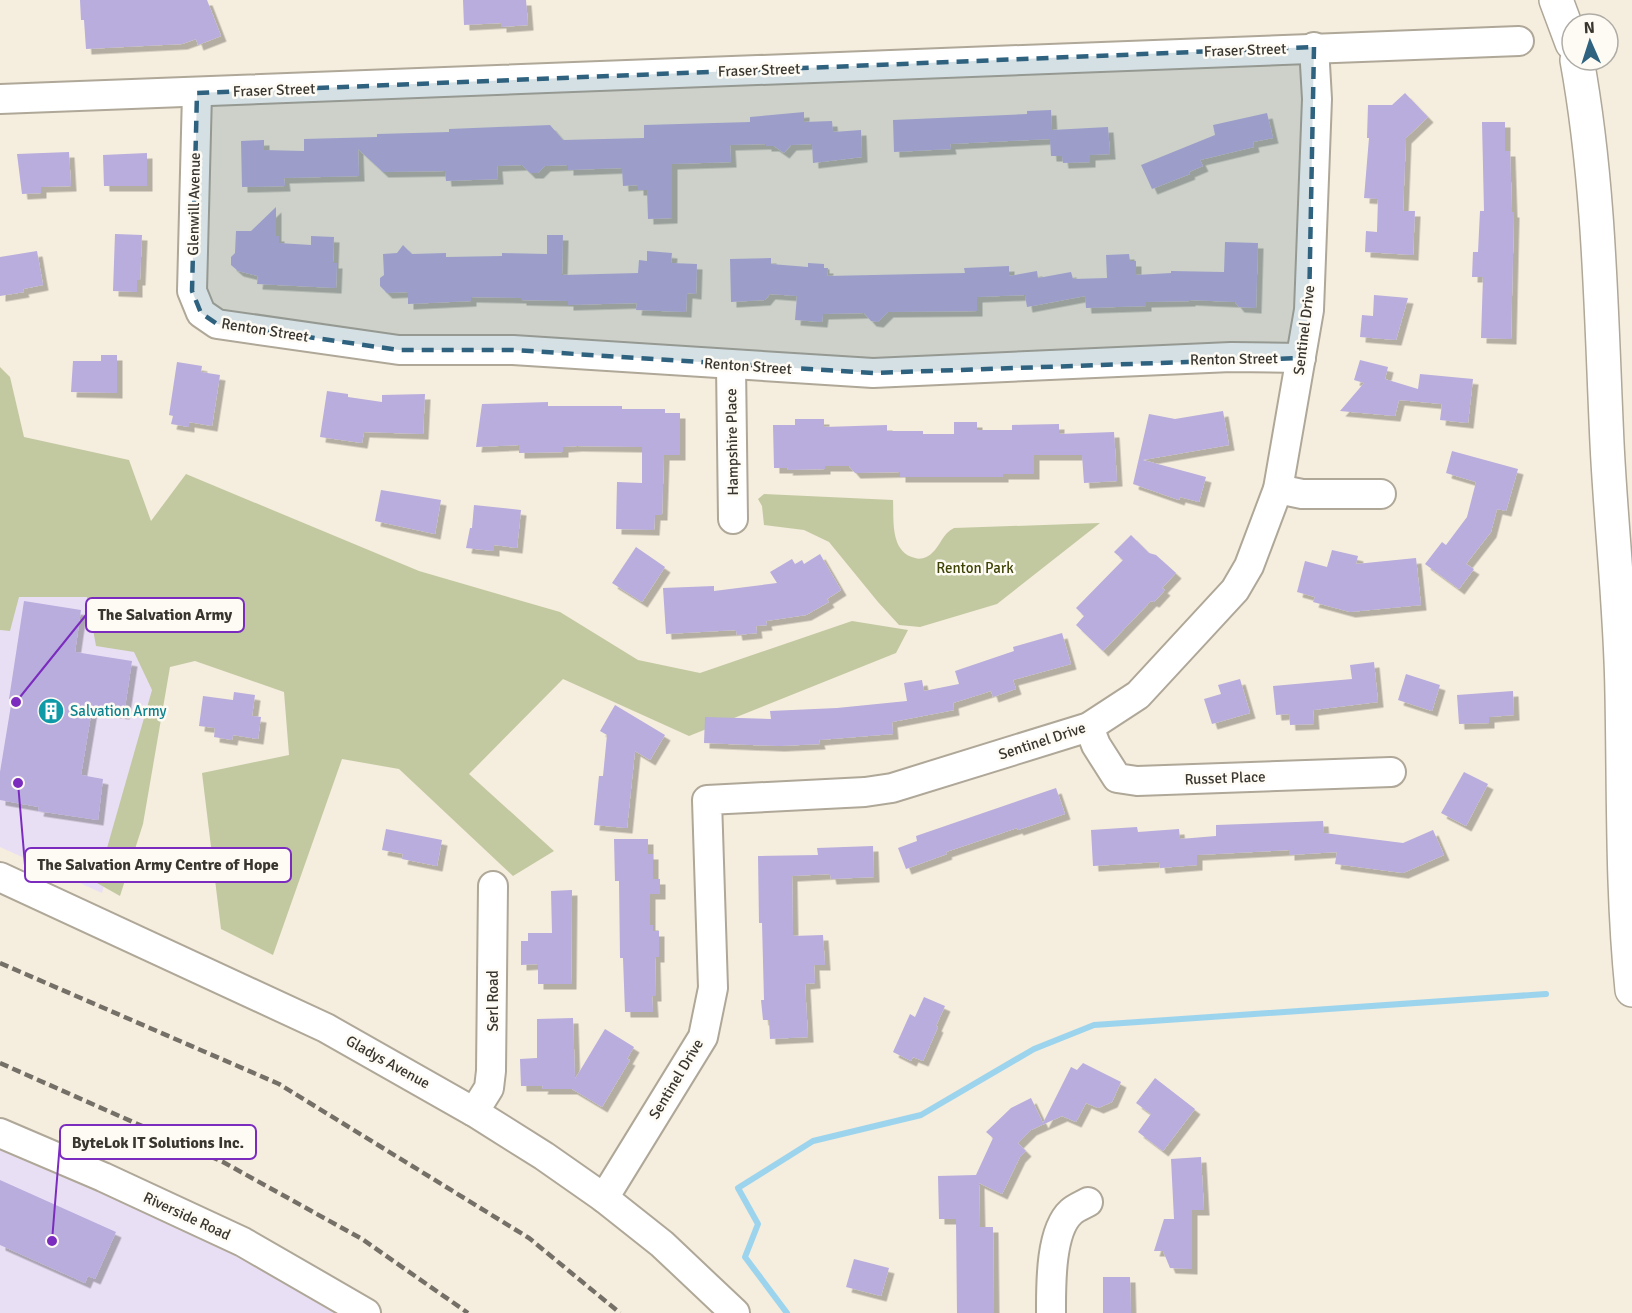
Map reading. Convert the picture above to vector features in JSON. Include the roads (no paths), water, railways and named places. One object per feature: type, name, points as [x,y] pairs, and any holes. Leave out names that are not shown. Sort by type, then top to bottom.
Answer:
[{"type":"highway","points":[[1579,72],[1589,134],[1608,475],[1622,660],[1624,865],[1632,990]]},
{"type":"street","name":"Fraser Street","points":[[0,99],[1519,40]]},
{"type":"street","name":"Sentinel Drive","points":[[604,1198],[703,1037],[713,988],[707,800],[865,792],[892,788],[1089,727],[1138,696],[1235,590],[1250,566],[1278,489],[1309,310],[1317,99],[1314,47]]},
{"type":"street","name":"Glenwill Avenue","points":[[197,93],[192,291],[201,313]]},
{"type":"street","name":"Renton Street","points":[[201,313],[217,324],[399,350],[513,350],[873,374],[1231,357],[1301,358]]},
{"type":"street","name":"Hampshire Place","points":[[731,365],[733,519]]},
{"type":"street","points":[[1278,489],[1302,494],[1381,494]]},
{"type":"street","name":"Russet Place","points":[[1089,727],[1096,745],[1118,778],[1137,781],[1391,772]]},
{"type":"street","name":"Gladys Avenue","points":[[0,877],[326,1028],[474,1112],[544,1156],[604,1198],[662,1244],[735,1313]]},
{"type":"street","name":"Serl Road","points":[[474,1112],[489,1088],[491,1071],[493,886]]},
{"type":"street","name":"Riverside Road","points":[[0,1133],[103,1177],[243,1242],[366,1313]]},
{"type":"street","points":[[1051,1313],[1051,1265],[1059,1233],[1070,1212],[1088,1202]]},
{"type":"waterway","points":[[787,1313],[745,1257],[758,1224],[738,1188],[813,1141],[921,1115],[1034,1049],[1094,1025],[1546,994]]},
{"type":"railway","points":[[0,963],[279,1084],[529,1238],[620,1313]]},
{"type":"railway","points":[[0,1063],[223,1162],[362,1239],[468,1313]]},
{"type":"place","name":"The Salvation Army","points":[[16,702]]},
{"type":"place","name":"Salvation Army","points":[[51,711]]},
{"type":"place","name":"The Salvation Army Centre of Hope","points":[[18,783]]},
{"type":"place","name":"ByteLok IT Solutions Inc.","points":[[52,1241]]},
{"type":"park label","name":"Renton Park","points":[[975,568]]}]
